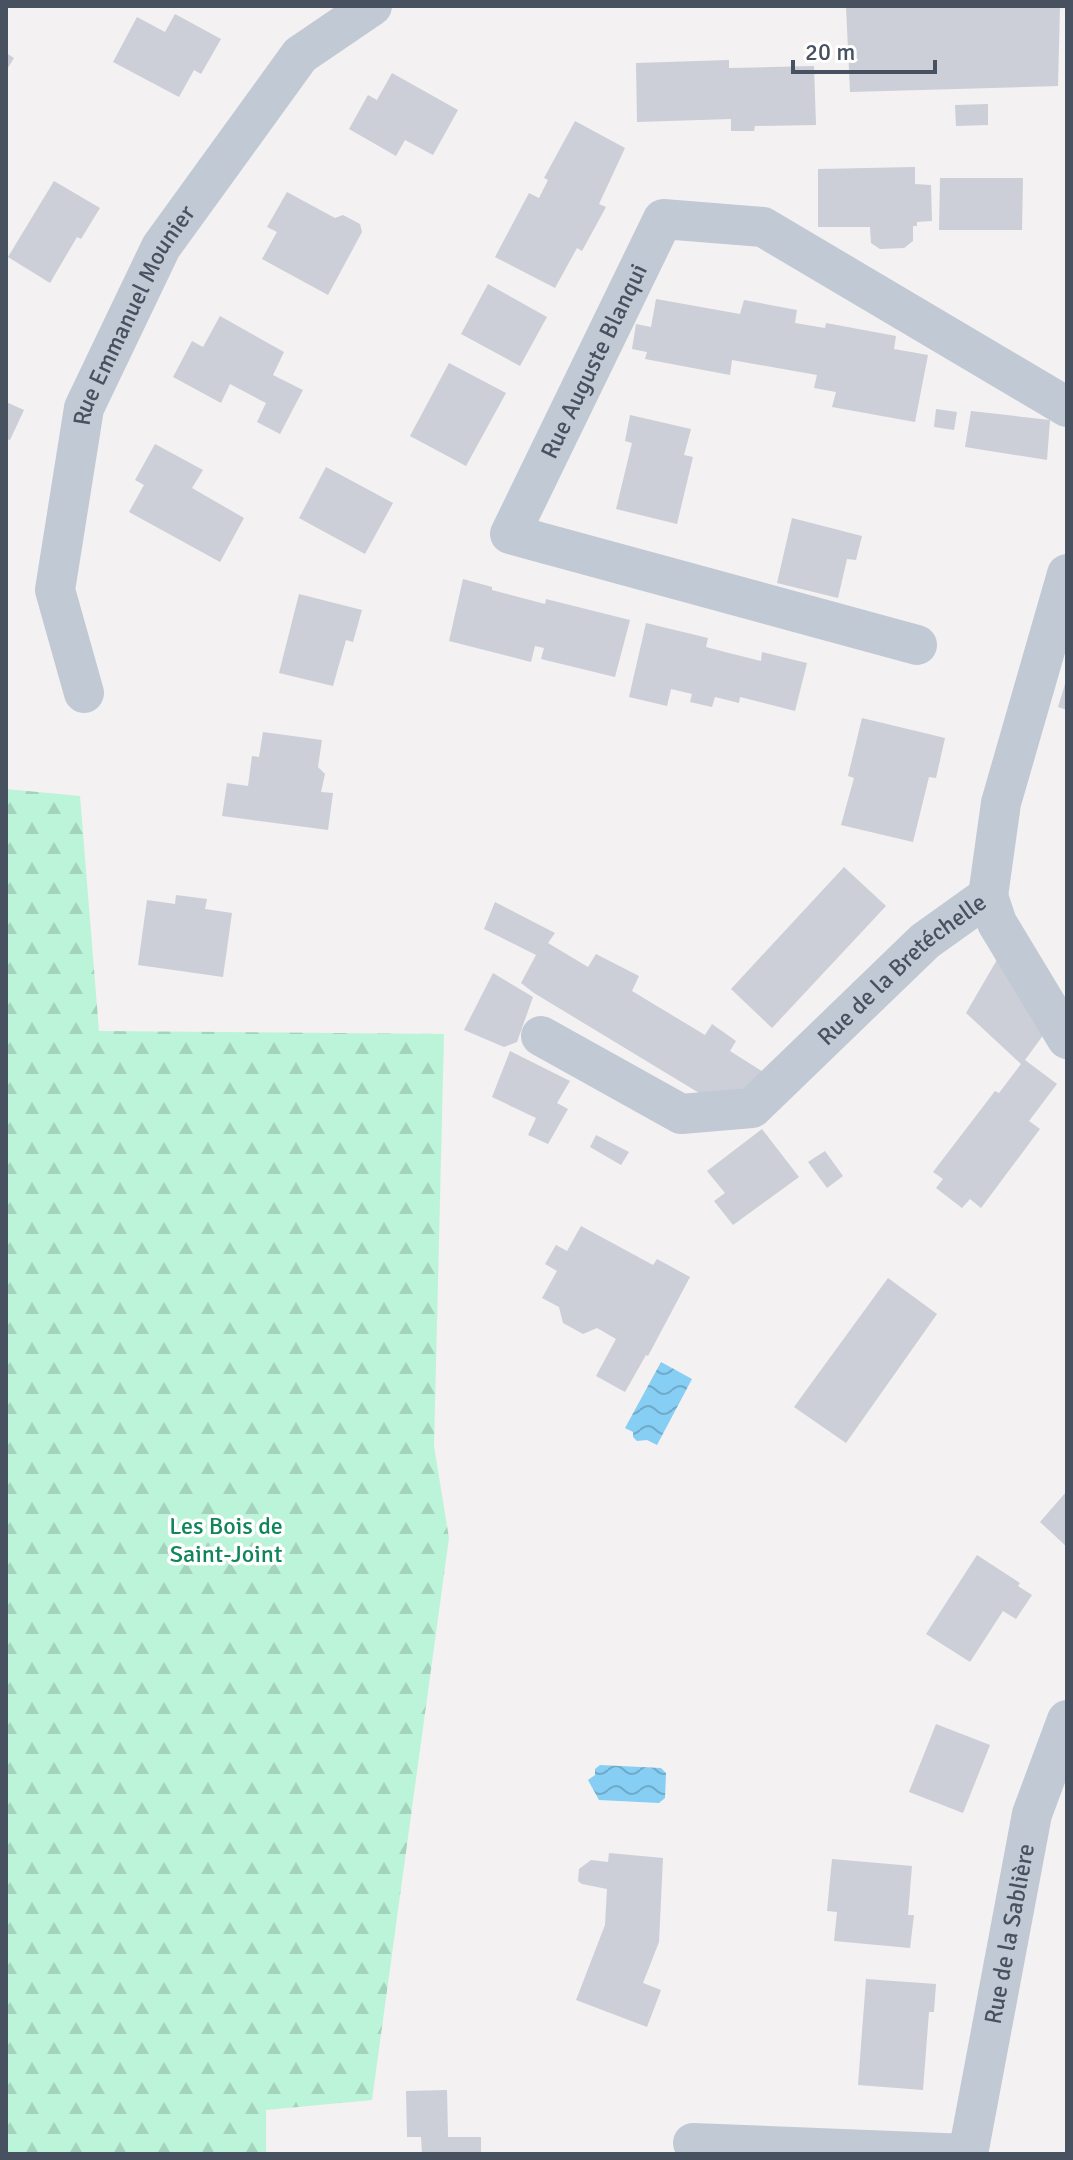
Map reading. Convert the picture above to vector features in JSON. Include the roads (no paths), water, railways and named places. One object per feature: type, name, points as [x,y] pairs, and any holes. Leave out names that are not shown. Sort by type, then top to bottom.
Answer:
[{"type":"street","name":"Rue Emmanuel Mounier","points":[[84,693],[55,590],[84,408],[161,247],[300,55],[372,6]]},
{"type":"street","name":"Rue Auguste Blanqui","points":[[917,645],[510,534],[663,219],[763,227],[1067,407]]},
{"type":"street","name":"Rue de la Bretéchelle","points":[[541,1036],[681,1114],[752,1108],[925,941],[988,896],[1001,803],[1067,574]]},
{"type":"street","points":[[988,896],[997,923],[1067,1039]]},
{"type":"street","name":"Rue de la Sablière","points":[[968,2154],[1032,1814],[1067,1720]]},
{"type":"street","points":[[693,2143],[968,2154]]},
{"type":"water","points":[[661,1362],[692,1379],[657,1445],[647,1440],[637,1441],[633,1432],[625,1428]]},
{"type":"water","points":[[600,1765],[661,1768],[666,1773],[665,1798],[659,1803],[599,1800],[588,1780]]},
{"type":"park label","name":"Les Bois de Saint-Joint","points":[[226,1540]]}]
